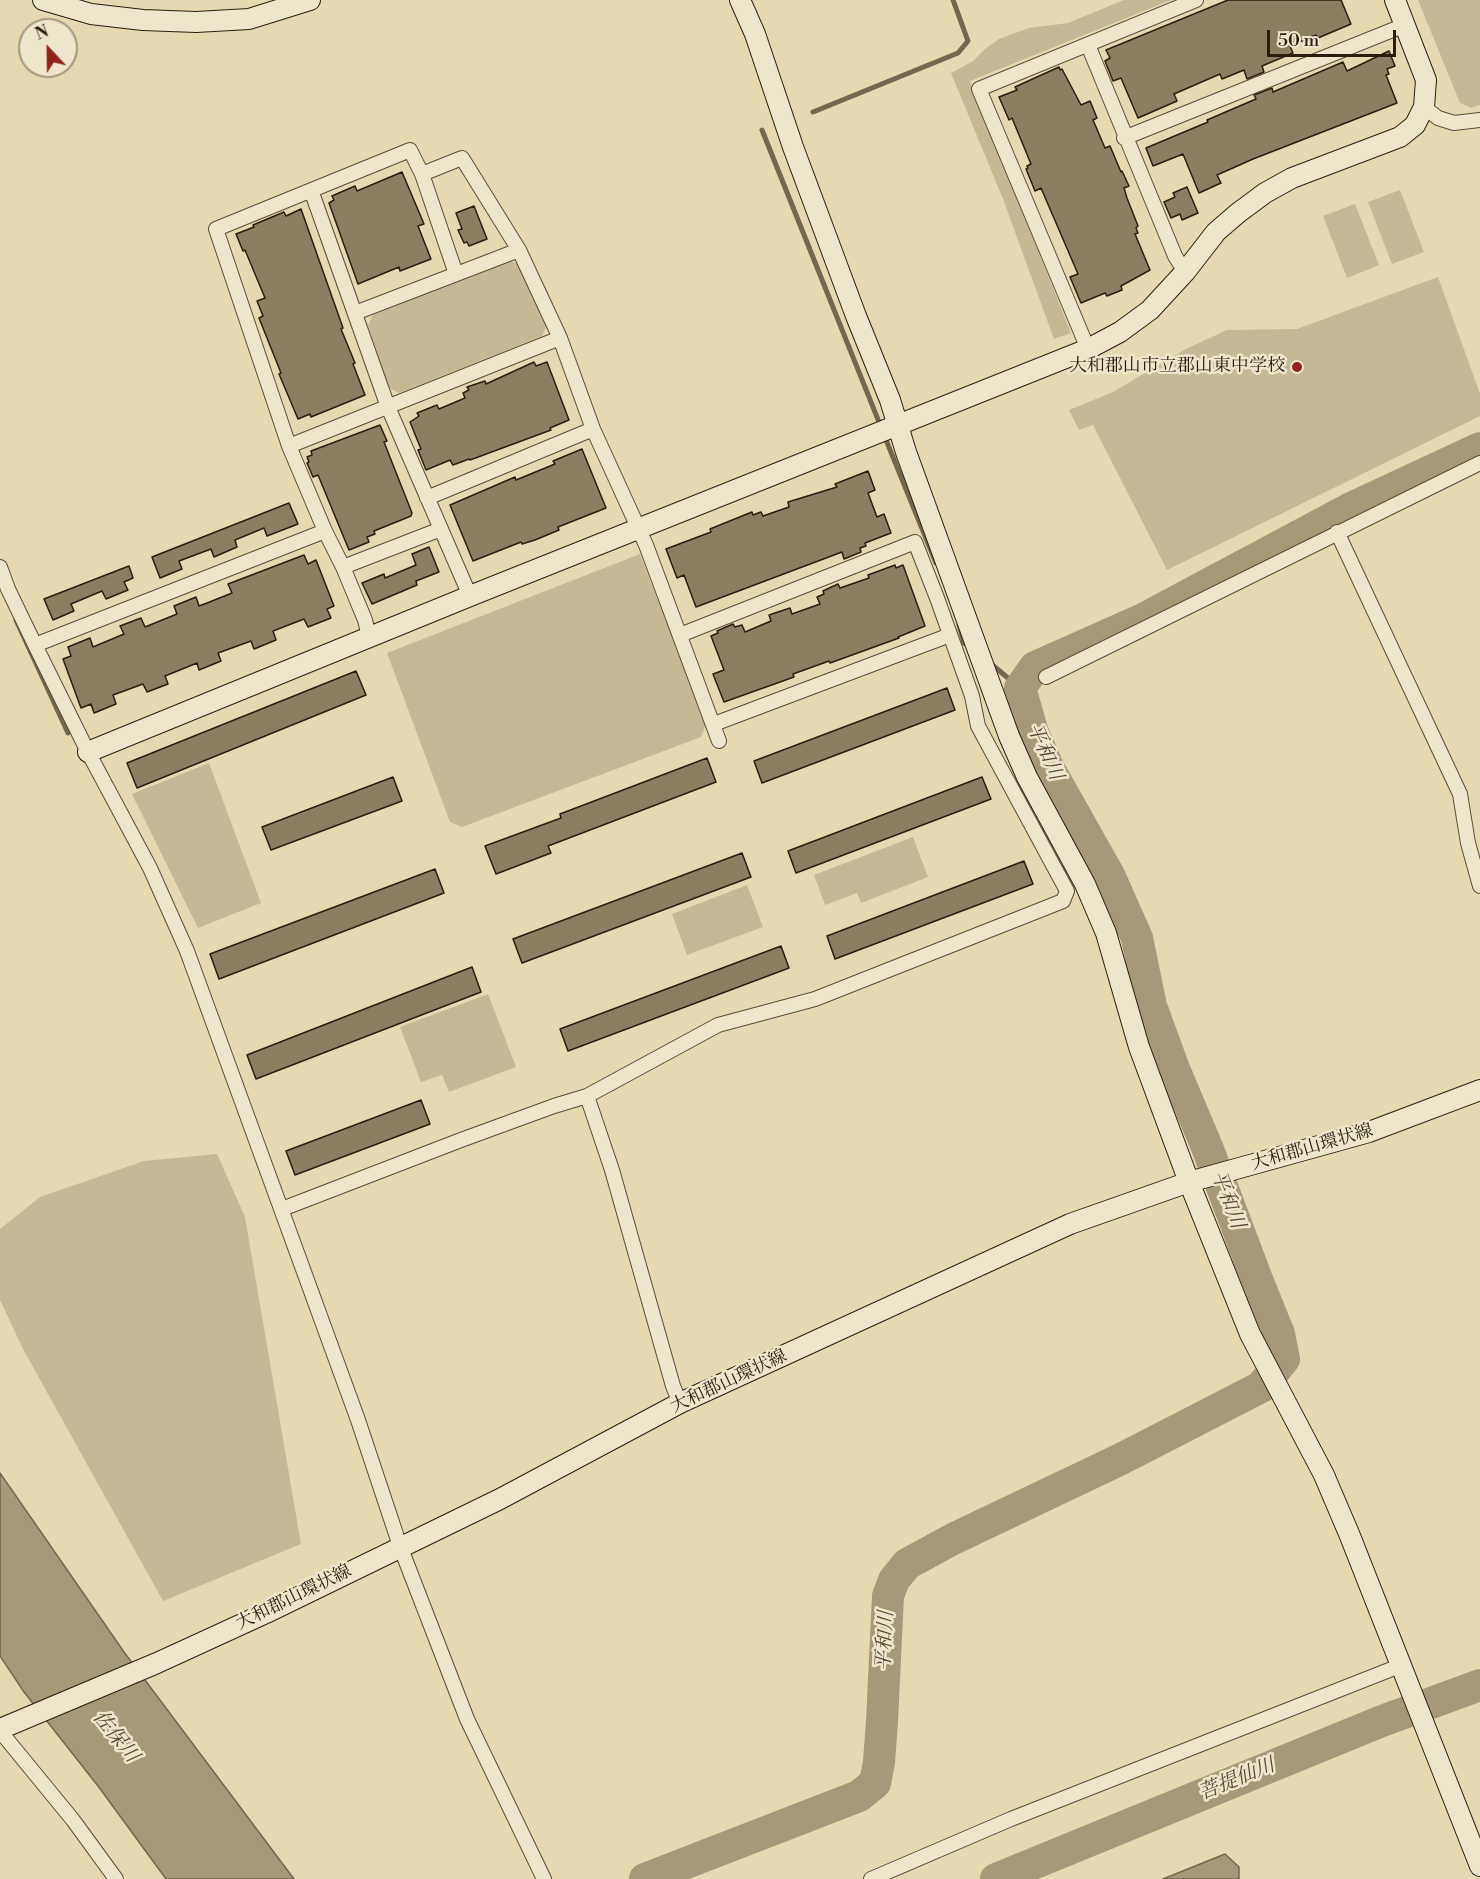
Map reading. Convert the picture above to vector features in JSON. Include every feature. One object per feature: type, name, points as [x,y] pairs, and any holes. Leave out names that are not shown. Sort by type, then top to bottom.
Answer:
[{"type":"street","points":[[43,0],[91,14],[142,20],[196,22],[249,19],[309,0]]},
{"type":"street","points":[[740,0],[856,316],[890,400],[897,427],[986,672],[1027,777],[1085,884],[1106,933],[1139,1047],[1189,1182],[1250,1334],[1324,1475],[1350,1536],[1480,1866]]},
{"type":"street","points":[[1088,350],[979,89],[1196,0]]},
{"type":"street","points":[[87,752],[470,596],[1088,350],[1120,332],[1150,310],[1185,272],[1216,232],[1265,193],[1292,178],[1400,137],[1415,125],[1424,107],[1426,80],[1395,0]]},
{"type":"street","points":[[1125,138],[1405,25]]},
{"type":"street","points":[[1088,45],[1175,256],[1185,272]]},
{"type":"street","points":[[1424,107],[1438,118],[1454,123],[1480,120]]},
{"type":"street","points":[[369,637],[365,620],[343,567],[289,446],[216,229],[410,150],[422,174],[456,274]]},
{"type":"street","points":[[422,174],[462,158],[519,250],[560,338],[593,429],[639,529],[719,741]]},
{"type":"street","points":[[311,190],[388,407],[470,596]]},
{"type":"street","points":[[355,313],[519,250]]},
{"type":"street","points":[[289,446],[560,338]]},
{"type":"street","points":[[427,498],[593,429]]},
{"type":"street","points":[[1046,677],[1480,463]]},
{"type":"street","points":[[343,567],[441,529]]},
{"type":"street","points":[[34,645],[325,531]]},
{"type":"street","points":[[1337,532],[1460,794],[1468,843],[1480,886]]},
{"type":"street","points":[[282,1209],[461,1140],[587,1096],[718,1025],[815,999],[1063,901],[1067,891],[978,726],[972,696],[915,542],[680,635]]},
{"type":"street","points":[[0,567],[34,645],[87,752],[150,868],[187,951],[358,1420],[400,1546],[467,1719],[544,1879]]},
{"type":"street","points":[[714,724],[950,634]]},
{"type":"street","name":"大和郡山環状線","points":[[4,1728],[157,1663],[285,1604],[500,1499],[680,1403],[1070,1224],[1189,1182],[1369,1132],[1480,1090]]},
{"type":"street","points":[[587,1096],[612,1170],[673,1386],[680,1403]]},
{"type":"street","points":[[871,1879],[1011,1819],[1403,1668]]},
{"type":"street","points":[[4,1728],[116,1879]]},
{"type":"shaded area","points":[[1124,0],[1171,0],[970,81],[1071,333],[1054,339],[1003,199],[951,73],[973,61],[999,39],[1029,28],[1068,23]]},
{"type":"shaded area","points":[[1418,0],[1480,0],[1480,105],[1471,108],[1460,103]]},
{"type":"shaded area","points":[[1400,190],[1424,252],[1392,264],[1368,202]]},
{"type":"shaded area","points":[[1355,204],[1379,265],[1347,278],[1323,216]]},
{"type":"shaded area","points":[[507,260],[519,264],[547,325],[542,336],[399,393],[389,388],[368,325],[373,315]]},
{"type":"shaded area","points":[[1438,277],[1480,394],[1480,416],[1167,570],[1093,425],[1079,430],[1069,410],[1113,392],[1186,349],[1227,330],[1297,329]]},
{"type":"shaded area","points":[[640,554],[706,724],[701,737],[462,827],[450,822],[387,653]]},
{"type":"shaded area","points":[[209,763],[261,903],[198,928],[132,794]]},
{"type":"shaded area","points":[[913,837],[928,877],[861,903],[857,893],[825,905],[814,875]]},
{"type":"shaded area","points":[[747,885],[763,927],[687,955],[672,914]]},
{"type":"shaded area","points":[[488,994],[516,1067],[449,1092],[442,1075],[421,1082],[400,1027]]},
{"type":"shaded area","points":[[217,1154],[245,1217],[301,1544],[163,1601],[23,1349],[0,1300],[0,1229],[40,1197],[144,1161]]},
{"type":"water","name":"佐保川","points":[[0,1473],[124,1652],[294,1879],[166,1879],[98,1786],[24,1692],[0,1656]]},
{"type":"water","points":[[1225,1854],[1239,1867],[1239,1879],[1163,1879]]},
{"type":"building","points":[[1228,0],[1341,0],[1351,24],[1318,38],[1316,35],[1290,46],[1293,53],[1262,66],[1264,72],[1247,79],[1244,70],[1222,79],[1220,74],[1174,94],[1177,101],[1138,118],[1121,78],[1113,81],[1105,61],[1110,58],[1106,50]]},
{"type":"building","points":[[1389,51],[1395,66],[1387,69],[1389,74],[1386,75],[1397,103],[1217,175],[1221,183],[1199,193],[1183,154],[1153,166],[1146,148],[1256,99],[1254,95],[1272,88],[1273,92],[1343,62],[1347,71]]},
{"type":"building","points":[[1059,67],[1081,105],[1090,101],[1097,118],[1093,120],[1105,148],[1110,146],[1129,186],[1124,188],[1138,226],[1136,228],[1138,233],[1135,234],[1150,270],[1121,286],[1122,290],[1107,296],[1105,293],[1081,303],[1070,277],[1078,274],[1041,188],[1035,191],[1026,169],[1031,164],[1012,118],[1009,120],[999,97]]},
{"type":"building","points":[[402,172],[424,224],[418,226],[431,259],[400,271],[399,267],[358,284],[329,203],[334,200],[332,196],[355,186],[357,191]]},
{"type":"building","points":[[1187,187],[1198,213],[1182,220],[1180,214],[1171,218],[1164,202],[1175,197],[1173,193]]},
{"type":"building","points":[[474,206],[487,239],[469,246],[467,242],[464,243],[458,230],[462,229],[456,213]]},
{"type":"building","points":[[301,209],[365,395],[311,417],[310,414],[298,419],[259,318],[263,316],[257,301],[265,298],[236,234],[284,212],[286,216]]},
{"type":"building","points":[[534,362],[536,366],[547,362],[569,420],[550,428],[551,430],[470,460],[453,465],[450,460],[426,470],[418,450],[421,449],[410,422],[419,416],[417,413],[437,405],[439,409],[465,398],[463,393],[469,390],[467,387],[485,381],[486,384]]},
{"type":"building","points":[[380,425],[387,441],[384,442],[412,513],[411,516],[374,531],[375,534],[367,537],[369,542],[349,550],[318,475],[313,477],[307,457],[312,455],[311,451]]},
{"type":"building","points":[[582,449],[606,508],[558,527],[559,530],[535,540],[522,544],[521,542],[473,561],[450,505],[515,477],[516,480],[555,464],[553,461]]},
{"type":"building","points":[[868,471],[875,490],[868,493],[877,517],[884,514],[891,533],[865,543],[866,546],[860,548],[861,552],[844,559],[842,552],[696,607],[684,575],[677,578],[666,549],[711,532],[710,529],[752,512],[753,515],[761,512],[763,516],[789,507],[788,502],[837,487],[835,484]]},
{"type":"building","points":[[289,503],[298,524],[267,536],[264,528],[235,540],[237,547],[214,557],[211,549],[179,561],[182,569],[160,578],[152,557]]},
{"type":"building","points":[[429,547],[439,572],[416,581],[417,585],[372,604],[362,583],[384,574],[385,578],[416,565],[412,554]]},
{"type":"building","points":[[304,555],[308,564],[316,560],[334,606],[327,609],[331,618],[308,627],[304,619],[273,631],[276,640],[254,649],[251,641],[218,653],[221,661],[199,670],[197,663],[165,676],[168,684],[147,692],[143,684],[113,695],[116,704],[94,713],[91,704],[81,708],[63,659],[71,656],[68,647],[90,638],[93,647],[124,634],[120,626],[141,618],[145,627],[177,614],[174,606],[196,597],[199,606],[207,603],[232,593],[228,584]]},
{"type":"building","points":[[895,565],[896,568],[903,565],[925,626],[899,638],[793,674],[794,677],[724,702],[713,674],[724,670],[711,636],[718,633],[717,631],[733,624],[735,627],[742,625],[745,632],[771,621],[769,615],[790,608],[792,614],[820,604],[817,597],[824,594],[823,591],[838,584],[840,588],[869,578],[868,575]]},
{"type":"building","points":[[129,566],[133,578],[124,582],[128,590],[106,599],[102,591],[71,604],[74,611],[53,620],[44,599]]},
{"type":"building","points":[[356,671],[366,695],[137,788],[127,763]]},
{"type":"building","points":[[947,688],[955,710],[762,783],[754,761]]},
{"type":"building","points":[[707,758],[716,782],[548,846],[551,853],[496,874],[485,846],[561,818],[560,814]]},
{"type":"building","points":[[393,777],[402,801],[271,850],[262,827]]},
{"type":"building","points":[[982,777],[991,799],[796,873],[788,851]]},
{"type":"building","points":[[742,853],[751,877],[522,963],[513,939]]},
{"type":"building","points":[[1024,861],[1033,884],[835,959],[827,936]]},
{"type":"building","points":[[435,869],[444,893],[219,979],[210,954]]},
{"type":"building","points":[[781,946],[789,968],[568,1051],[560,1029]]},
{"type":"building","points":[[472,967],[481,992],[256,1079],[247,1055]]},
{"type":"building","points":[[421,1100],[430,1124],[295,1175],[286,1151]]},
{"type":"waterway","points":[[813,112],[958,53],[968,41],[953,0]]},
{"type":"waterway","points":[[762,130],[881,427]]},
{"type":"waterway","points":[[884,435],[936,563]]},
{"type":"waterway","name":"平和川","points":[[645,1879],[859,1796],[875,1783],[882,1721],[888,1596],[894,1580],[907,1564],[1261,1387],[1284,1359],[1279,1334],[1151,1006],[1137,938],[1109,875],[1048,767],[1032,730],[1020,688],[1035,667],[1143,619],[1349,509],[1480,448]]},
{"type":"waterway","points":[[16,620],[68,733]]},
{"type":"waterway","points":[[959,625],[964,643],[969,646]]},
{"type":"waterway","points":[[990,663],[1020,688]]},
{"type":"waterway","name":"菩提仙川","points":[[996,1879],[1382,1721],[1480,1685]]},
{"type":"place","name":"大和郡山市立郡山東中学校","points":[[1297,367]]}]
